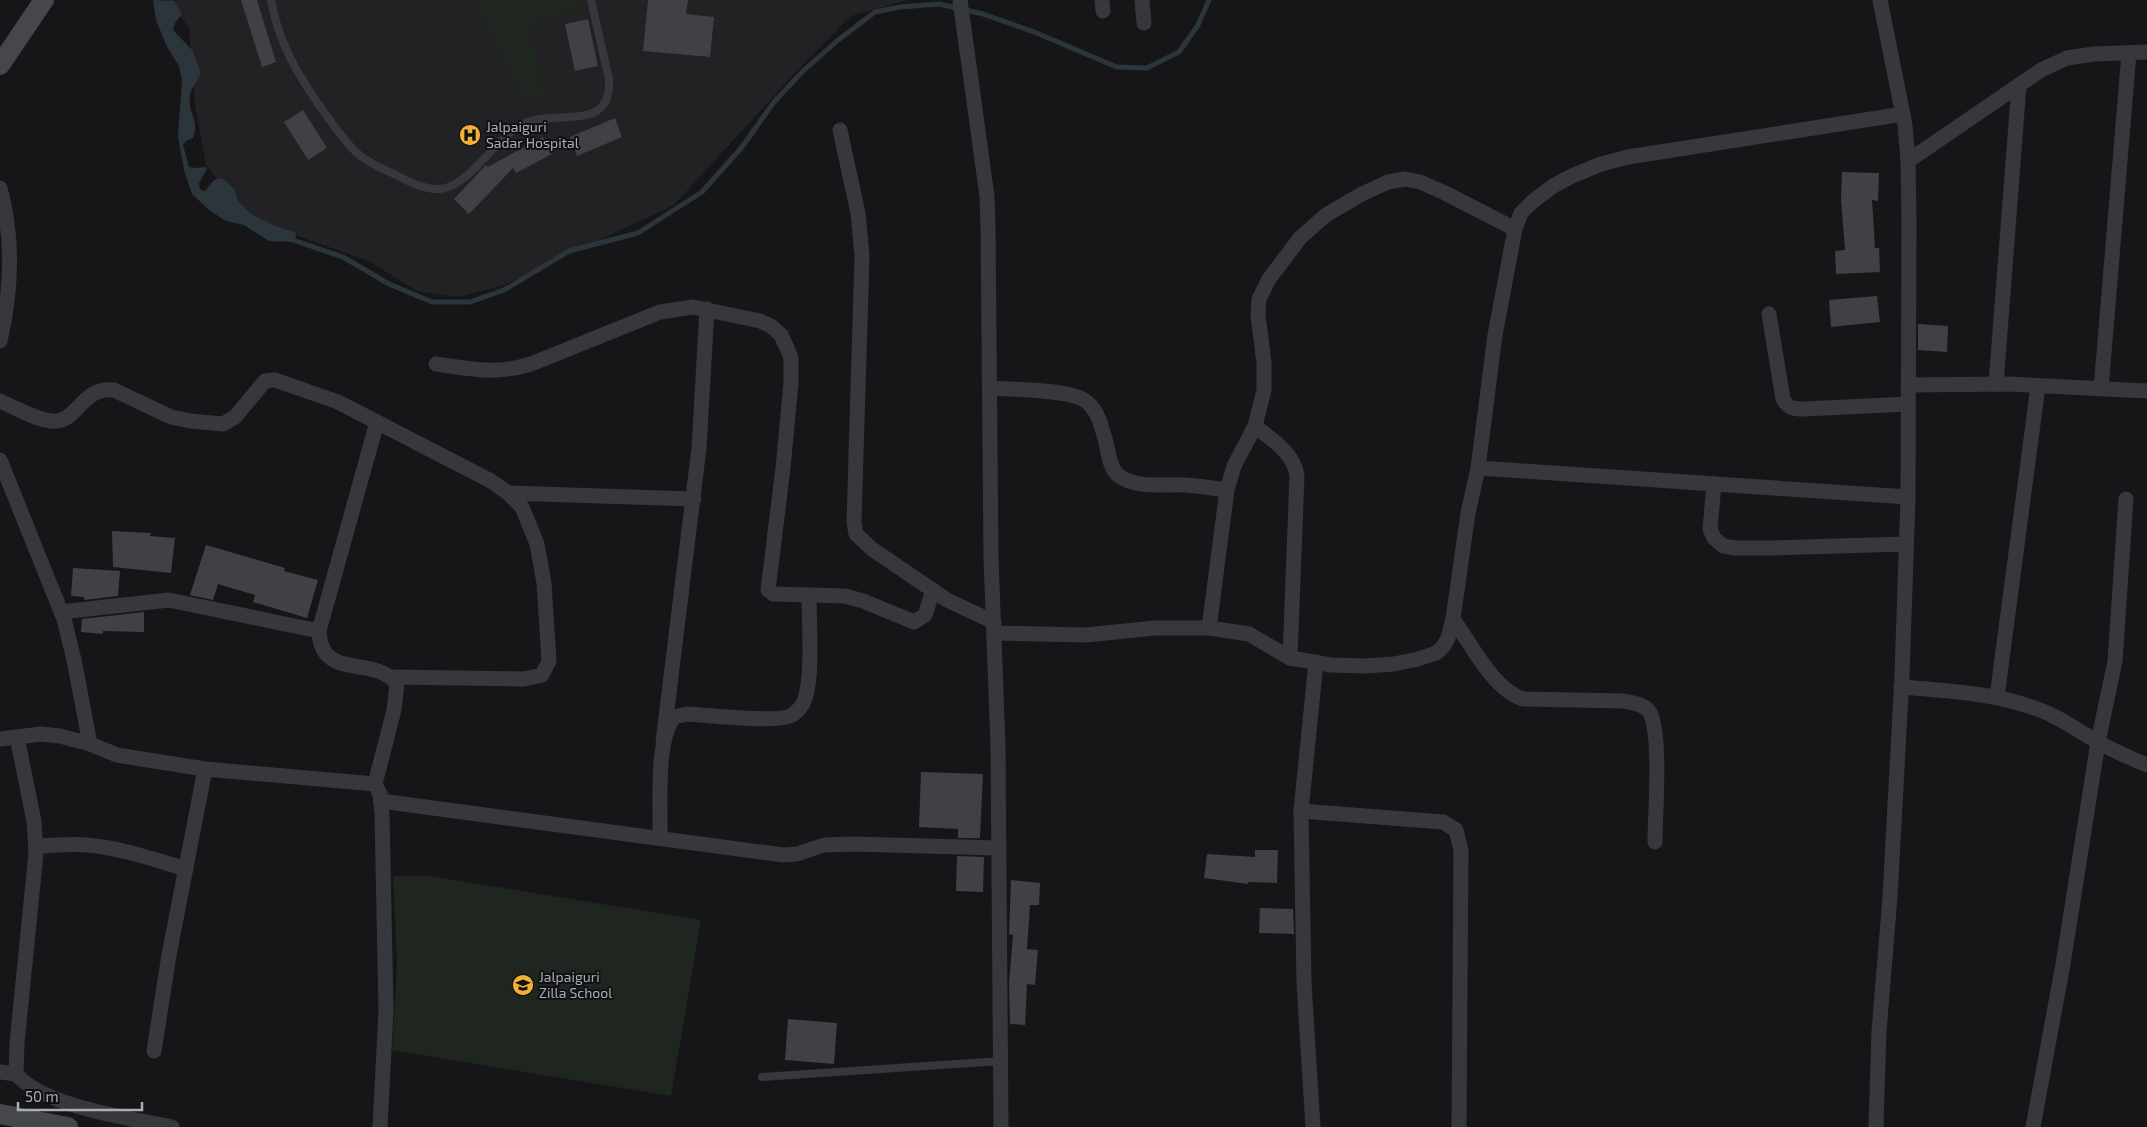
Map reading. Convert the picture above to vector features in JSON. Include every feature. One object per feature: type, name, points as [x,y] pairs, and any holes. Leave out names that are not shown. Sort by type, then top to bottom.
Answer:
[{"type":"street","points":[[0,65],[44,0]]},
{"type":"street","points":[[960,0],[987,196],[1002,1061],[1001,1127]]},
{"type":"street","points":[[1142,0],[1144,23]]},
{"type":"street","points":[[1876,1127],[1901,687],[1908,496],[1908,161],[1903,114],[1880,0]]},
{"type":"street","points":[[1908,161],[2041,70],[2067,58],[2094,54],[2147,52]]},
{"type":"street","points":[[2101,389],[2129,53]]},
{"type":"street","points":[[1996,384],[2019,85]]},
{"type":"street","points":[[840,130],[858,213],[862,256],[854,522],[856,534],[872,548],[933,590],[994,628],[1086,635],[1155,628],[1209,628],[1249,634],[1290,658],[1365,666],[1418,659],[1436,653],[1448,638],[1454,619],[1468,513],[1478,468],[1495,335],[1515,229],[1521,212],[1553,186],[1601,164],[1628,157],[1903,114]]},
{"type":"street","points":[[1209,628],[1227,490],[1234,466],[1255,426],[1264,390],[1264,363],[1258,315],[1259,299],[1269,279],[1300,238],[1326,215],[1388,182],[1405,179],[1420,182],[1445,192],[1515,229]]},
{"type":"street","points":[[0,188],[9,236],[11,262],[7,308],[0,341]]},
{"type":"street","points":[[436,364],[496,372],[514,370],[660,312],[693,307],[760,320],[771,326],[780,336],[791,358],[791,383],[783,468],[768,590],[773,594],[845,596],[914,622],[925,615],[933,590]]},
{"type":"street","points":[[660,838],[663,742],[671,663],[700,448],[707,309]]},
{"type":"street","points":[[1769,314],[1783,399],[1787,406],[1792,409],[1804,409],[1908,404]]},
{"type":"street","points":[[0,401],[52,421],[62,420],[70,416],[90,395],[104,389],[114,390],[179,419],[223,424],[234,418],[265,381],[275,380],[338,402],[491,481],[508,493],[522,507],[530,525],[544,583],[549,661],[542,675],[524,679],[392,678]]},
{"type":"street","points":[[1908,385],[1996,384],[2147,391]]},
{"type":"street","points":[[1997,697],[2038,386]]},
{"type":"street","points":[[990,388],[1070,394],[1084,399],[1094,409],[1099,418],[1112,466],[1116,474],[1125,479],[1139,484],[1186,485],[1227,490]]},
{"type":"street","points":[[377,422],[319,631],[320,644],[325,654],[334,661],[381,672],[392,678],[397,684],[394,710],[375,784],[380,794],[386,1011],[380,1127]]},
{"type":"street","points":[[1255,426],[1289,455],[1295,464],[1297,475],[1290,658]]},
{"type":"street","points":[[0,460],[61,612],[74,660],[90,744]]},
{"type":"street","points":[[1478,468],[1908,496]]},
{"type":"street","points":[[1714,484],[1710,529],[1714,538],[1723,546],[1763,548],[1906,544]]},
{"type":"street","points":[[508,493],[694,498]]},
{"type":"street","points":[[2033,1127],[2063,964],[2098,742],[2115,662],[2126,499]]},
{"type":"street","points":[[663,742],[667,726],[674,717],[680,715],[776,719],[791,716],[801,707],[805,698],[808,680],[809,595]]},
{"type":"street","points":[[61,612],[169,600],[275,620],[319,631]]},
{"type":"street","points":[[1454,619],[1497,683],[1516,697],[1524,699],[1624,701],[1638,704],[1648,709],[1654,721],[1656,741],[1654,842]]},
{"type":"street","points":[[1313,1127],[1304,983],[1301,810],[1316,662]]},
{"type":"street","points":[[1901,687],[1959,691],[1997,697],[2045,712],[2098,742],[2147,764]]},
{"type":"street","points":[[0,739],[41,734],[60,736],[90,744],[117,756],[205,769],[375,784]]},
{"type":"street","points":[[16,1074],[17,1043],[36,846],[34,822],[17,736]]},
{"type":"street","points":[[154,1051],[169,955],[205,769]]},
{"type":"street","points":[[380,801],[782,854],[797,854],[824,845],[854,844],[998,848]]},
{"type":"street","points":[[1301,810],[1444,822],[1456,830],[1461,850],[1459,1127]]},
{"type":"street","points":[[36,846],[84,844],[106,847],[128,851],[186,869]]},
{"type":"street","points":[[0,1072],[16,1074],[33,1089],[47,1096],[102,1112],[172,1127]]},
{"type":"street","points":[[0,1114],[68,1127]]},
{"type":"lane","points":[[271,0],[275,22],[290,60],[308,90],[341,136],[358,154],[377,166],[407,181],[438,190],[450,187],[462,179],[514,130],[526,123],[538,119],[587,115],[601,110],[605,104],[609,79],[591,0]]},
{"type":"lane","points":[[762,1077],[1002,1061]]},
{"type":"shaded area","points":[[153,0],[174,1],[182,14],[175,23],[173,30],[193,51],[201,73],[190,95],[190,107],[195,131],[193,138],[186,141],[183,145],[189,167],[206,167],[207,169],[199,183],[200,189],[205,191],[214,180],[220,178],[226,181],[235,190],[238,201],[251,214],[273,225],[296,233],[295,242],[269,241],[244,225],[226,221],[209,210],[192,194],[184,170],[178,136],[182,80],[179,66],[167,47],[156,20]]},
{"type":"shaded area","name":"Jalpaiguri Sadar Hospital","points":[[169,0],[908,0],[851,16],[794,74],[674,205],[504,285],[458,297],[417,291],[369,261],[247,218],[206,165],[195,105],[189,28]]},
{"type":"shaded area","points":[[473,0],[581,0],[584,9],[530,24],[547,102],[524,100]]},
{"type":"shaded area","points":[[393,876],[429,876],[701,920],[671,1096],[392,1050],[397,964]]},
{"type":"building","points":[[241,0],[257,0],[276,62],[262,67]]},
{"type":"building","points":[[648,0],[688,0],[686,14],[714,17],[710,57],[643,51]]},
{"type":"building","points":[[588,19],[598,66],[575,71],[565,24]]},
{"type":"building","points":[[303,110],[327,148],[308,160],[284,122]]},
{"type":"building","points":[[615,118],[622,137],[577,156],[570,137]]},
{"type":"building","points":[[543,137],[552,154],[516,173],[513,168],[469,214],[454,199],[486,165],[488,167]]},
{"type":"building","points":[[1842,172],[1879,173],[1878,201],[1872,200],[1875,248],[1879,248],[1880,272],[1836,274],[1835,251],[1845,250],[1841,199]]},
{"type":"building","points":[[1877,296],[1880,322],[1831,327],[1829,300]]},
{"type":"building","points":[[1918,324],[1948,326],[1947,352],[1918,350]]},
{"type":"building","points":[[112,531],[151,533],[150,536],[175,538],[171,573],[113,567]]},
{"type":"building","points":[[206,545],[285,568],[284,571],[318,580],[307,618],[253,602],[255,595],[218,584],[213,600],[190,595]]},
{"type":"building","points":[[73,568],[120,571],[118,596],[84,600],[84,597],[71,596]]},
{"type":"building","points":[[144,612],[144,632],[103,631],[103,634],[81,632],[82,619]]},
{"type":"building","points":[[921,772],[983,774],[980,838],[958,838],[958,829],[919,827]]},
{"type":"building","points":[[1255,850],[1278,850],[1277,883],[1248,882],[1248,884],[1204,878],[1207,854],[1255,857]]},
{"type":"building","points":[[957,856],[984,857],[983,892],[956,891]]},
{"type":"building","points":[[1011,880],[1040,883],[1039,905],[1030,905],[1027,949],[1038,950],[1035,985],[1027,984],[1025,1025],[1010,1024],[1009,982],[1013,935],[1009,934]]},
{"type":"building","points":[[1260,908],[1293,909],[1294,934],[1259,933]]},
{"type":"building","points":[[788,1019],[837,1023],[834,1064],[785,1060]]},
{"type":"waterway","points":[[290,239],[343,257],[389,284],[432,302],[470,302],[504,290],[569,251],[638,233],[702,192],[742,147],[774,102],[803,71],[837,41],[875,12],[900,7],[939,4],[983,14],[1034,32],[1117,67],[1147,68],[1179,52],[1198,25],[1209,0]]},
{"type":"place","name":"Jalpaiguri Sadar Hospital","points":[[470,135]]},
{"type":"place","name":"Jalpaiguri Zilla School","points":[[523,985]]}]
